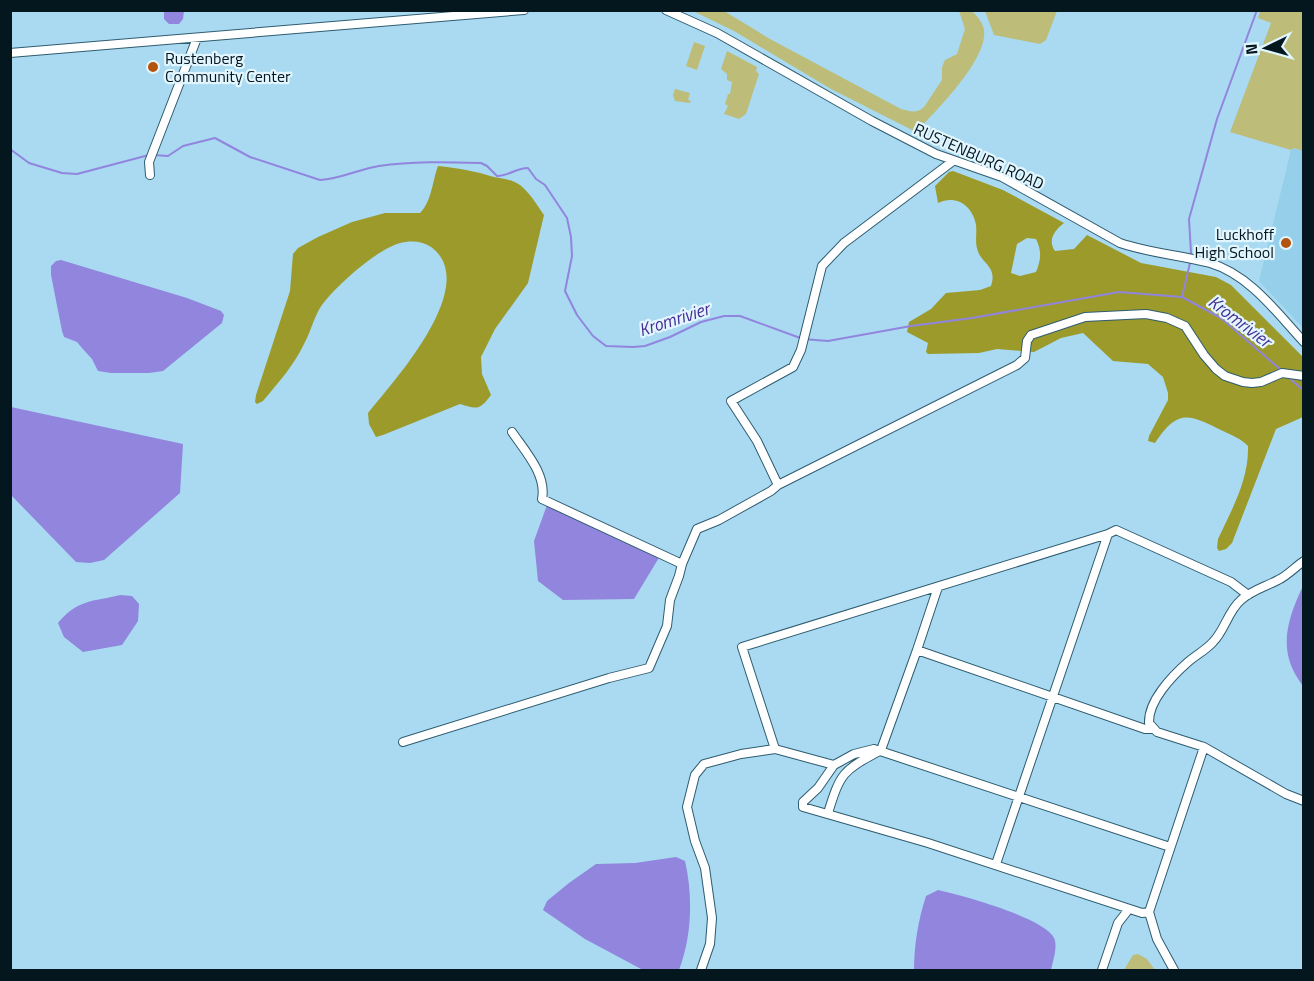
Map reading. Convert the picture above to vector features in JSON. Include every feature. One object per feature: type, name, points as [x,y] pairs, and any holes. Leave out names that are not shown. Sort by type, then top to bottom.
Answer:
[{"type":"street","points":[[10,53],[524,10]]},
{"type":"street","name":"RUSTENBURG ROAD","points":[[666,10],[717,33],[872,121],[936,154],[1002,177],[1120,243],[1211,264],[1229,272],[1248,284],[1304,342]]},
{"type":"street","points":[[150,175],[149,162],[197,38]]},
{"type":"street","points":[[778,484],[758,441],[731,401],[793,366],[801,350],[822,266],[844,243],[953,161]]},
{"type":"street","points":[[403,742],[609,678],[649,668],[667,626],[670,600],[682,564],[698,529],[771,491],[778,484],[1017,365],[1025,358],[1027,341],[1031,335],[1085,317],[1146,314],[1180,323],[1216,369],[1226,376],[1243,382],[1261,382],[1282,374],[1304,376]]},
{"type":"street","points":[[512,432],[530,455],[544,490],[542,499],[682,564]]},
{"type":"street","points":[[775,749],[742,648],[1116,530],[1231,582],[1248,595]]},
{"type":"street","points":[[996,864],[1108,534]]},
{"type":"street","points":[[1152,729],[1149,718],[1160,695],[1184,666],[1213,643],[1223,631],[1235,606],[1260,587],[1280,580],[1304,561]]},
{"type":"street","points":[[828,813],[837,785],[849,767],[881,750],[938,587]]},
{"type":"street","points":[[917,650],[1052,698],[1204,747],[1289,795],[1304,801]]},
{"type":"street","points":[[1174,970],[1157,939],[1149,912],[1204,747]]},
{"type":"street","points":[[701,970],[710,945],[712,918],[705,867],[695,842],[687,807],[695,775],[704,764],[741,753],[775,749],[834,765]]},
{"type":"street","points":[[1149,912],[1142,913],[996,864],[803,807],[803,802],[818,788],[834,765],[865,750],[881,750],[1170,847]]},
{"type":"street","points":[[1102,970],[1118,923],[1129,909]]},
{"type":"shaded area","points":[[164,11],[184,11],[183,19],[179,24],[169,24],[164,19]]},
{"type":"shaded area","points":[[693,11],[724,11],[770,39],[901,109],[910,111],[919,111],[924,107],[942,80],[942,67],[945,60],[957,54],[965,29],[959,11],[972,11],[978,17],[984,30],[983,42],[978,56],[959,85],[916,132],[831,89],[734,31]]},
{"type":"shaded area","points":[[985,11],[1057,11],[1046,40],[1040,44],[994,35]]},
{"type":"shaded area","points":[[1260,11],[1303,11],[1303,151],[1294,148],[1291,150],[1230,132],[1271,23],[1258,18]]},
{"type":"shaded area","points":[[694,42],[705,46],[697,70],[686,66]]},
{"type":"shaded area","points":[[727,51],[757,67],[756,71],[759,74],[746,114],[739,119],[724,114],[728,106],[725,104],[732,82],[727,80],[727,74],[721,69]]},
{"type":"shaded area","points":[[675,89],[690,93],[688,100],[691,101],[690,103],[675,101],[673,95]]},
{"type":"shaded area","name":"Luckhoff High School","points":[[1294,148],[1303,151],[1303,328],[1259,281],[1291,150]]},
{"type":"shaded area","points":[[438,166],[473,171],[514,182],[527,192],[544,215],[528,283],[495,329],[481,357],[482,374],[491,395],[480,406],[470,407],[460,404],[376,437],[369,424],[368,413],[396,379],[428,332],[440,307],[446,284],[444,263],[431,247],[420,242],[409,241],[393,246],[371,258],[331,294],[319,310],[292,365],[263,401],[257,404],[256,395],[290,291],[293,254],[298,248],[318,237],[352,222],[385,213],[420,213],[429,197]]},
{"type":"shaded area","points":[[953,171],[1003,190],[1064,223],[1053,235],[1052,243],[1055,251],[1074,249],[1087,235],[1141,263],[1216,277],[1231,285],[1303,357],[1303,417],[1276,429],[1232,543],[1226,549],[1219,551],[1218,539],[1243,482],[1248,446],[1236,437],[1193,418],[1178,419],[1163,432],[1155,443],[1148,441],[1168,400],[1168,393],[1163,377],[1148,364],[1113,361],[1083,333],[1061,338],[1034,352],[997,349],[979,353],[928,354],[926,352],[928,343],[907,332],[909,322],[931,309],[946,293],[980,290],[991,286],[993,279],[990,269],[981,258],[977,248],[976,225],[971,212],[957,201],[938,203],[935,186]],"holes":[[[1027,238],[1036,239],[1040,256],[1036,272],[1020,276],[1011,273],[1017,244]]]},
{"type":"shaded area","points":[[61,260],[187,298],[221,311],[224,315],[222,323],[163,371],[111,373],[98,371],[92,359],[77,342],[64,337],[62,331],[51,275],[51,266]]},
{"type":"shaded area","points":[[11,407],[183,444],[180,493],[104,560],[90,563],[76,562],[11,495]]},
{"type":"shaded area","points":[[547,505],[660,556],[634,599],[563,600],[538,581],[534,541]]},
{"type":"shaded area","points":[[1303,586],[1304,686],[1295,673],[1287,649],[1292,612]]},
{"type":"shaded area","points":[[120,595],[132,596],[139,604],[138,621],[122,645],[83,652],[64,637],[58,623],[72,609],[79,605]]},
{"type":"shaded area","points":[[676,857],[685,861],[690,902],[687,944],[679,970],[643,970],[585,939],[543,910],[547,901],[596,864],[635,863]]},
{"type":"shaded area","points":[[938,890],[1001,908],[1047,930],[1054,938],[1056,945],[1051,970],[914,970],[916,942],[923,905],[926,896]]},
{"type":"shaded area","points":[[1138,954],[1147,959],[1155,970],[1124,970],[1133,955]]},
{"type":"waterway","points":[[1191,253],[1189,219],[1217,119],[1257,10]]},
{"type":"waterway","name":"Kromrivier","points":[[154,155],[168,156],[183,146],[215,138],[250,157],[320,180],[372,167],[404,163],[481,163],[497,176],[528,168],[536,179],[545,185],[567,218],[572,256],[565,291],[577,315],[593,336],[606,346],[645,346],[701,322],[724,316],[740,316],[803,339],[828,341],[1119,292],[1182,297],[1221,318],[1281,370]]},
{"type":"waterway","name":"Kromrivier","points":[[10,149],[29,163],[62,173],[77,174],[149,155]]},
{"type":"waterway","points":[[1182,297],[1190,263]]},
{"type":"waterway","name":"Kromrivier","points":[[1287,376],[1304,391]]},
{"type":"place","name":"Rustenberg Community Center","points":[[153,67]]},
{"type":"place","name":"Luckhoff High School","points":[[1286,243]]}]
